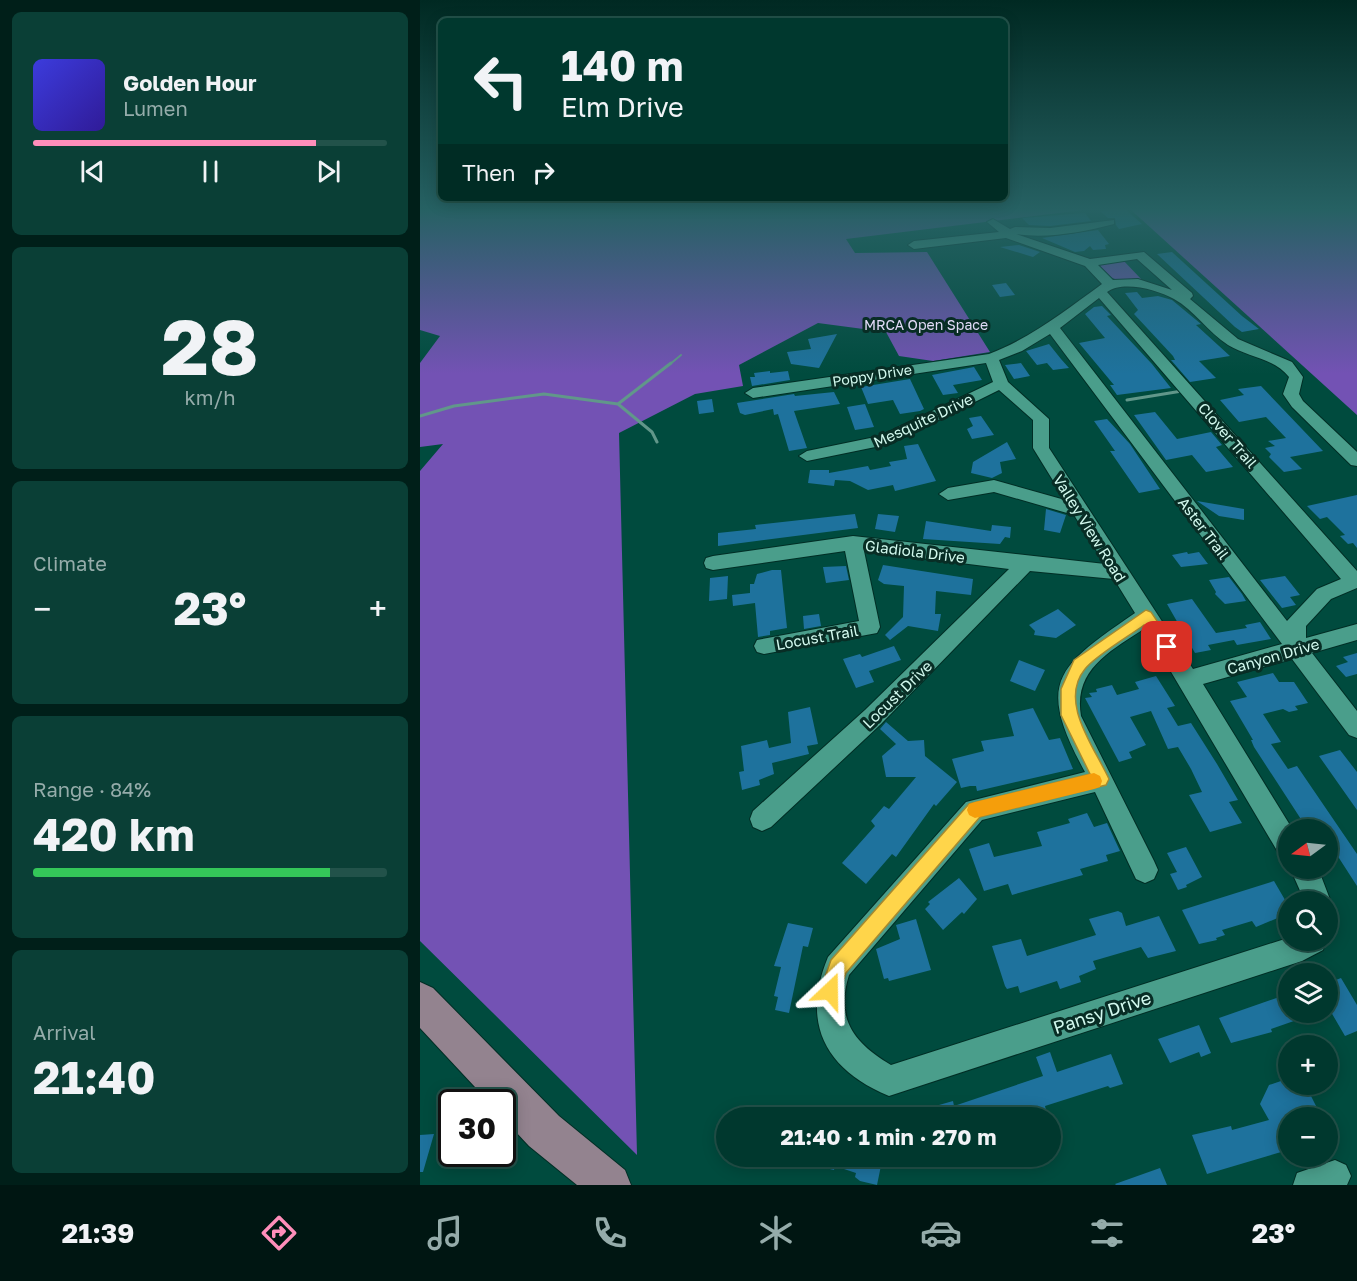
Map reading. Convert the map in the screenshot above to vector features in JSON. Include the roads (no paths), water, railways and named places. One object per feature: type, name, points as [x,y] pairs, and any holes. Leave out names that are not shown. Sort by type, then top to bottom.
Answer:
[{"type":"main road","points":[[420,1001],[544,1131],[610,1185]]},
{"type":"street","name":"Clover Trail","points":[[1090,264],[1105,288],[1355,580]]},
{"type":"street","points":[[1151,264],[1185,293],[1191,304]]},
{"type":"street","points":[[1001,384],[992,358],[1052,327],[1105,288],[1138,284],[1179,296],[1233,342],[1287,365],[1296,377],[1291,394],[1297,404],[1357,461]]},
{"type":"street","name":"Aster Trail","points":[[1052,327],[1357,728]]},
{"type":"street","name":"Poppy Drive","points":[[753,393],[957,361],[992,358]]},
{"type":"street","name":"Mesquite Drive","points":[[807,456],[878,442],[1001,384]]},
{"type":"street","name":"Valley View Road","points":[[1001,384],[1041,418],[1041,448],[1188,679],[1278,828]]},
{"type":"street","points":[[948,494],[994,486],[1079,510]]},
{"type":"street","name":"Gladiola Drive","points":[[713,562],[853,543],[1026,564],[1118,572]]},
{"type":"street","name":"Locust Trail","points":[[764,646],[870,627],[853,543]]},
{"type":"street","name":"Locust Drive","points":[[762,819],[873,717],[1026,564]]},
{"type":"street","points":[[1296,649],[1296,623],[1324,594],[1355,580]]},
{"type":"street","points":[[1145,870],[1069,715],[1069,689],[1079,665],[1146,616]]},
{"type":"street","name":"Canyon Drive","points":[[1188,679],[1357,632]]},
{"type":"street","name":"Pansy Drive","points":[[1101,779],[975,810],[838,967],[830,991],[830,1007],[835,1031],[848,1054],[889,1081],[1290,951]]},
{"type":"waterway","points":[[669,365],[681,355]]},
{"type":"waterway","points":[[618,404],[671,363]]},
{"type":"waterway","points":[[1127,400],[1182,391]]},
{"type":"waterway","points":[[420,416],[454,406],[544,394],[618,404]]},
{"type":"waterway","points":[[618,404],[652,432],[657,442]]},
{"type":"park label","name":"MRCA Open Space","points":[[926,324]]}]
